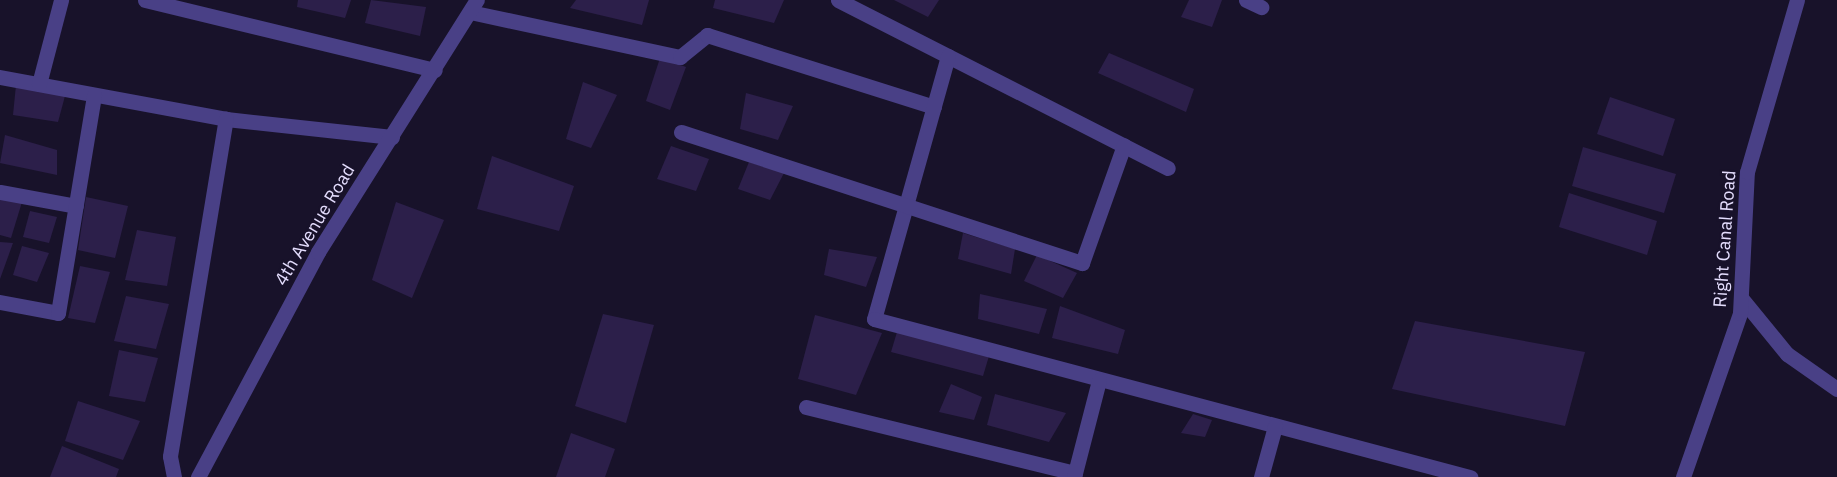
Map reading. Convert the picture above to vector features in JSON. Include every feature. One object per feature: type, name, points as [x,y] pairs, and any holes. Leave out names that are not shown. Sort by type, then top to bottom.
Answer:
[{"type":"street","points":[[39,84],[61,0]]},
{"type":"street","points":[[145,0],[435,70]]},
{"type":"street","points":[[838,0],[1168,168]]},
{"type":"street","points":[[1246,0],[1261,8]]},
{"type":"street","name":"Right Canal Road","points":[[1683,477],[1742,299],[1747,172],[1797,0]]},
{"type":"street","points":[[474,6],[680,57],[707,35],[934,107]]},
{"type":"street","name":"4th Avenue Road","points":[[198,477],[318,252],[474,6]]},
{"type":"street","points":[[948,56],[874,319],[1099,381],[1470,477]]},
{"type":"street","points":[[0,77],[226,119],[392,137]]},
{"type":"street","points":[[0,302],[58,313],[94,95]]},
{"type":"street","points":[[174,477],[170,456],[226,119]]},
{"type":"street","points":[[681,132],[1083,263],[1124,145]]},
{"type":"street","points":[[0,192],[76,206]]},
{"type":"street","points":[[1742,299],[1787,354],[1837,389]]},
{"type":"street","points":[[806,408],[1075,475],[1099,381]]},
{"type":"street","points":[[1262,477],[1275,426]]},
{"type":"building","points":[[298,0],[351,0],[345,18],[297,7]]},
{"type":"building","points":[[371,0],[426,7],[420,36],[365,23]]},
{"type":"building","points":[[576,0],[649,0],[642,25],[570,8]]},
{"type":"building","points":[[715,0],[784,0],[774,23],[713,8]]},
{"type":"building","points":[[894,0],[939,0],[928,17]]},
{"type":"building","points":[[1189,0],[1222,0],[1212,27],[1181,17]]},
{"type":"building","points":[[1109,53],[1194,89],[1186,112],[1098,73]]},
{"type":"building","points":[[660,58],[686,67],[670,110],[646,101]]},
{"type":"building","points":[[583,82],[617,95],[591,148],[566,139]]},
{"type":"building","points":[[16,85],[65,96],[58,122],[13,115]]},
{"type":"building","points":[[746,93],[793,106],[778,140],[740,129]]},
{"type":"building","points":[[1610,97],[1675,119],[1663,156],[1597,134]]},
{"type":"building","points":[[5,135],[57,150],[57,175],[0,163]]},
{"type":"building","points":[[671,146],[709,159],[696,191],[657,179]]},
{"type":"building","points":[[1583,147],[1676,174],[1664,213],[1572,186]]},
{"type":"building","points":[[492,156],[574,186],[559,231],[477,209]]},
{"type":"building","points":[[749,162],[784,173],[770,200],[738,189]]},
{"type":"building","points":[[1569,193],[1657,221],[1647,255],[1559,227]]},
{"type":"building","points":[[86,197],[128,206],[115,258],[78,250]]},
{"type":"building","points":[[0,198],[22,202],[11,238],[0,235]]},
{"type":"building","points":[[396,202],[444,220],[412,298],[372,280]]},
{"type":"building","points":[[30,211],[57,217],[49,243],[23,237]]},
{"type":"building","points":[[137,230],[176,237],[167,286],[125,280]]},
{"type":"building","points":[[963,233],[1015,249],[1011,274],[958,259]]},
{"type":"building","points":[[0,242],[13,243],[0,279]]},
{"type":"building","points":[[22,246],[49,253],[37,282],[13,275]]},
{"type":"building","points":[[829,249],[877,257],[866,287],[824,275]]},
{"type":"building","points":[[1037,255],[1077,273],[1063,298],[1024,281]]},
{"type":"building","points":[[80,266],[110,272],[95,323],[68,318]]},
{"type":"building","points":[[980,294],[1047,309],[1039,334],[978,319]]},
{"type":"building","points":[[126,296],[169,304],[156,349],[114,341]]},
{"type":"building","points":[[1060,306],[1125,330],[1118,354],[1052,338]]},
{"type":"building","points":[[603,314],[654,325],[626,423],[575,406]]},
{"type":"building","points":[[815,315],[882,333],[856,395],[798,379]]},
{"type":"building","points":[[1415,321],[1585,352],[1565,426],[1392,389]]},
{"type":"building","points":[[897,332],[989,356],[983,376],[891,352]]},
{"type":"building","points":[[119,350],[158,358],[145,402],[109,396]]},
{"type":"building","points":[[951,384],[982,397],[974,420],[939,412]]},
{"type":"building","points":[[995,394],[1066,413],[1049,442],[987,425]]},
{"type":"building","points":[[78,401],[140,421],[123,460],[65,441]]},
{"type":"building","points":[[1193,414],[1212,420],[1205,437],[1181,433]]},
{"type":"building","points":[[571,433],[615,449],[605,477],[556,477]]},
{"type":"building","points":[[62,446],[119,469],[116,477],[50,477]]}]
